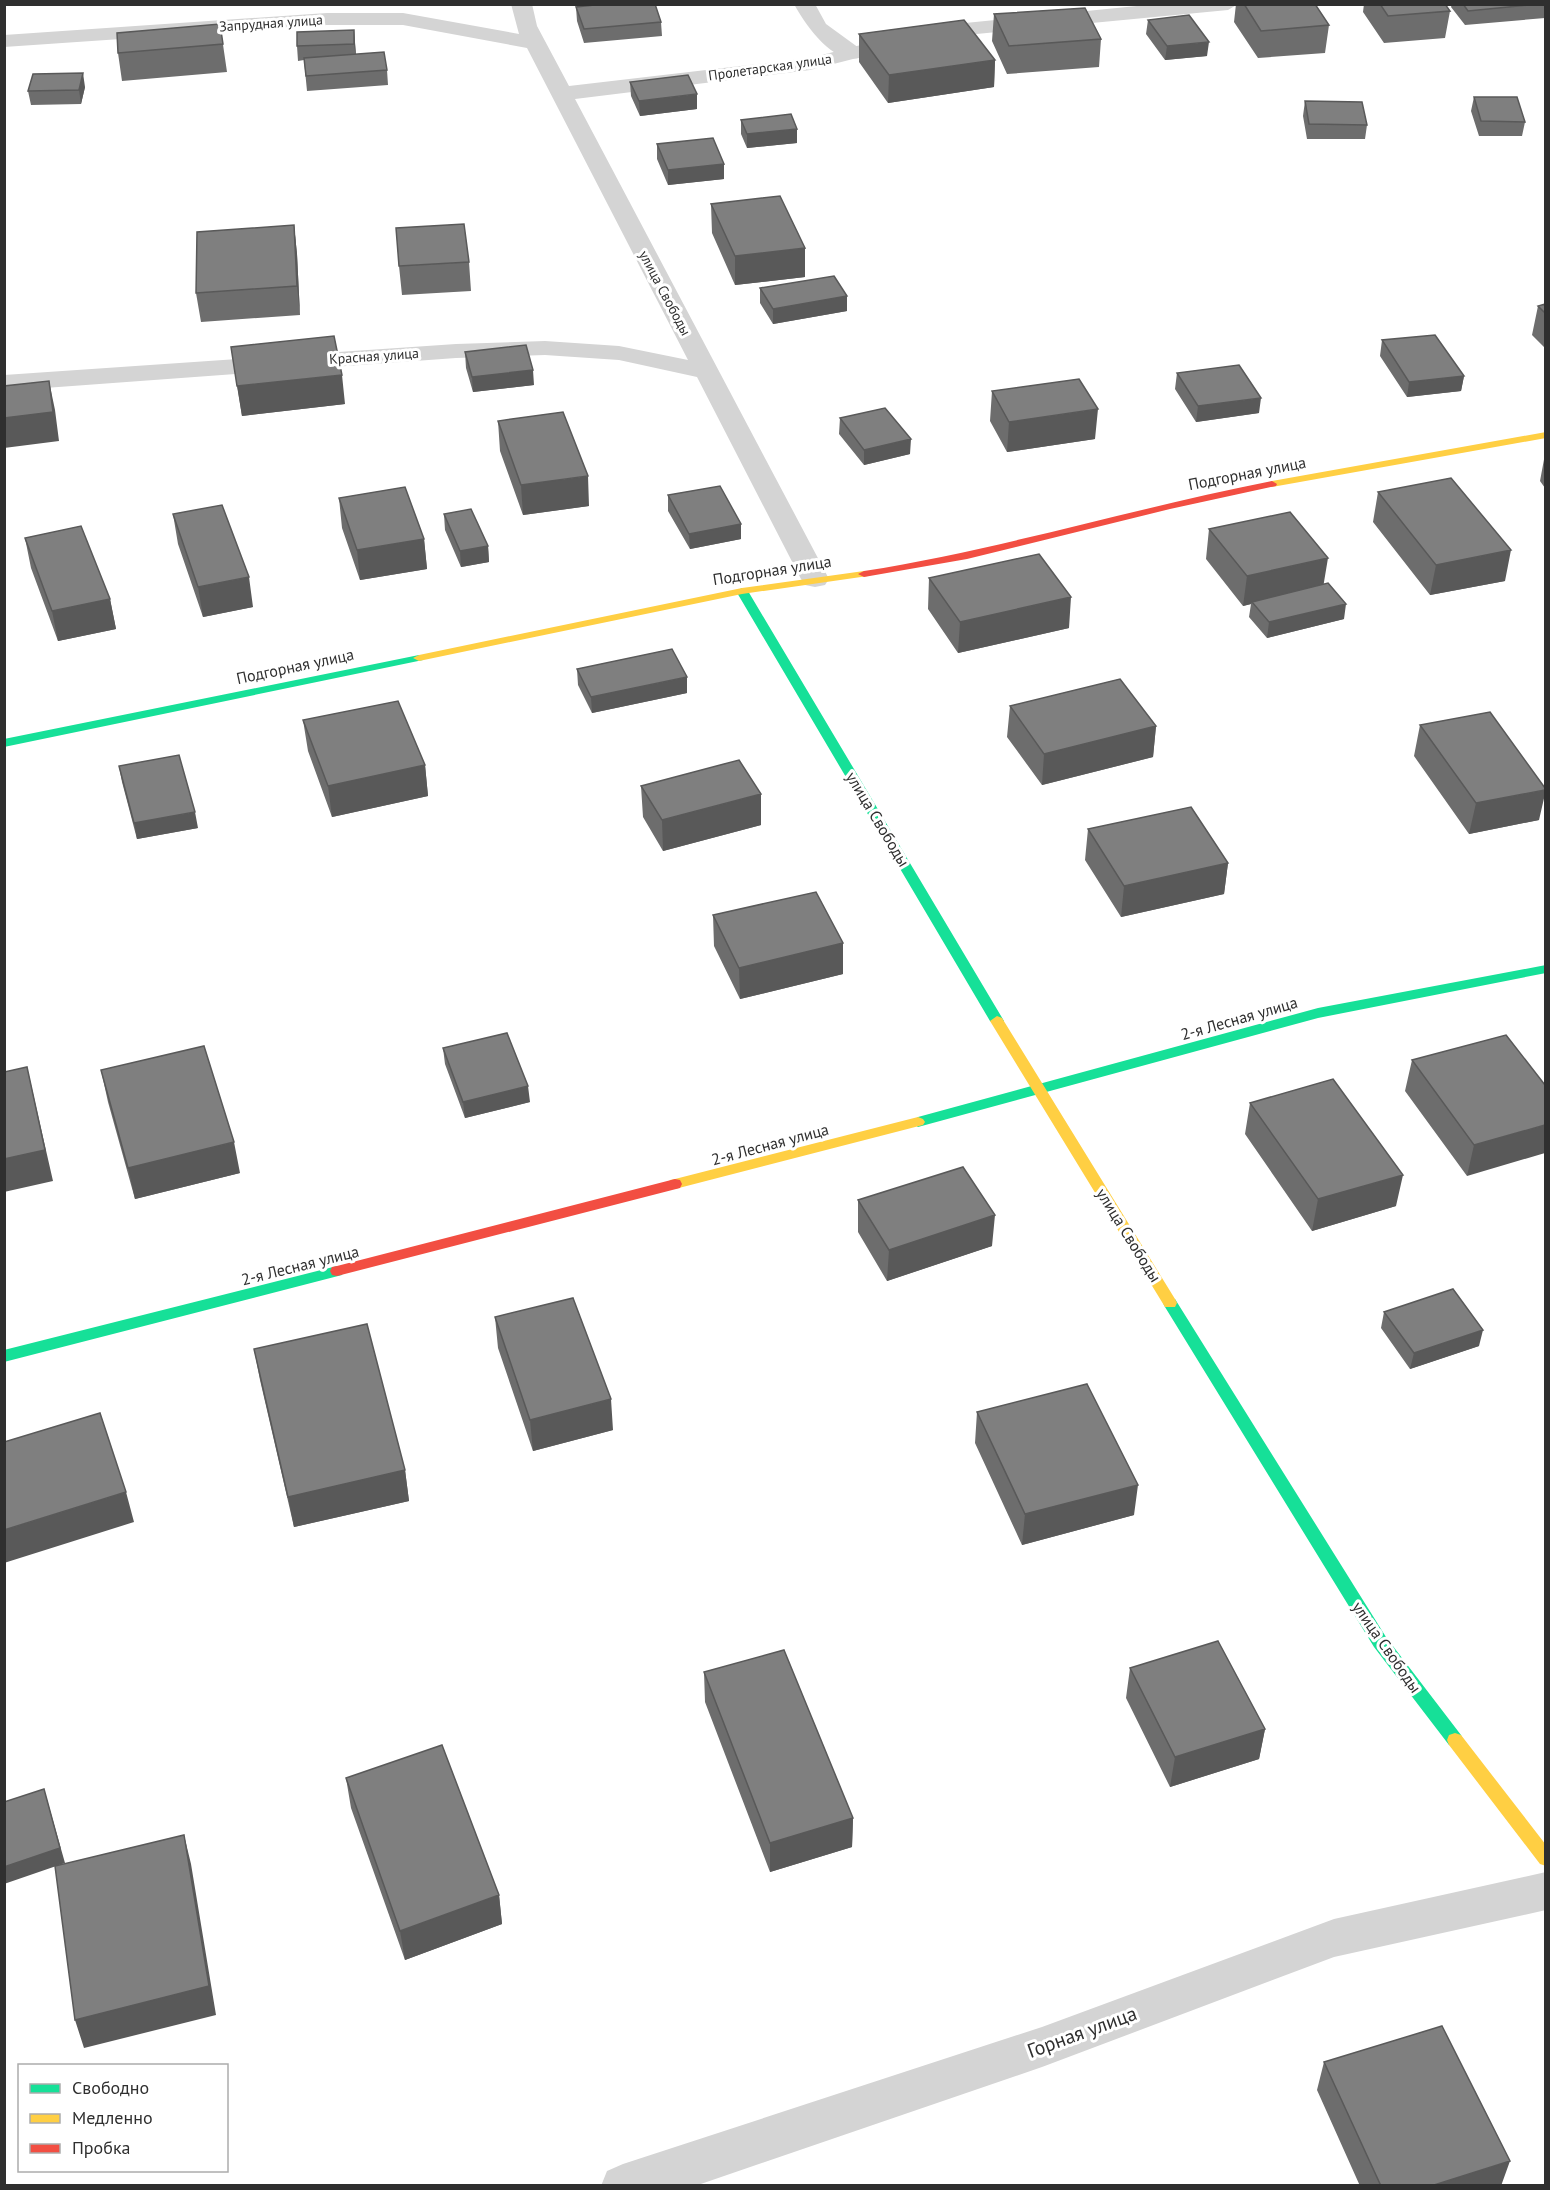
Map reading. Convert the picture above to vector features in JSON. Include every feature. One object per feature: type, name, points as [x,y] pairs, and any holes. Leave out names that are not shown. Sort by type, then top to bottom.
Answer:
[{"type":"street","name":"улица Свободы","points":[[521,4],[526,26],[815,579]]},
{"type":"street","points":[[804,4],[818,28],[851,53]]},
{"type":"street","name":"Пролетарская улица","points":[[561,94],[810,64],[935,32],[1228,4]]},
{"type":"street","name":"Запрудная улица","points":[[4,41],[360,19],[403,19],[535,43]]},
{"type":"street","name":"Красная улица","points":[[4,383],[456,351],[545,348],[619,353],[707,372]]},
{"type":"street","name":"Подгорная улица","points":[[4,743],[742,591],[935,564],[1203,497],[1545,435]]},
{"type":"street","name":"улица Свободы","points":[[742,591],[1039,1091],[1380,1642],[1545,1859]]},
{"type":"street","name":"2-я Лесная улица","points":[[4,1356],[1039,1091],[1318,1013],[1545,969]]},
{"type":"street","name":"Горная улица","points":[[623,2186],[1041,2047],[1334,1938],[1545,1891]]},
{"type":"building","points":[[604,4],[655,4],[661,22],[584,29],[576,7]]},
{"type":"building","points":[[1244,4],[1315,4],[1329,25],[1261,31]]},
{"type":"building","points":[[1380,4],[1445,4],[1450,11],[1388,16]]},
{"type":"building","points":[[1463,4],[1538,4],[1468,11]]},
{"type":"building","points":[[1085,8],[1101,39],[1009,46],[994,14]]},
{"type":"building","points":[[1189,15],[1209,42],[1167,46],[1148,20]]},
{"type":"building","points":[[964,20],[995,60],[889,75],[859,34]]},
{"type":"building","points":[[220,24],[223,44],[118,53],[117,33]]},
{"type":"building","points":[[354,30],[354,44],[297,46],[297,32]]},
{"type":"building","points":[[384,52],[387,70],[306,76],[304,58]]},
{"type":"building","points":[[83,73],[79,90],[28,91],[33,74]]},
{"type":"building","points":[[688,75],[697,94],[639,101],[630,82]]},
{"type":"building","points":[[1474,97],[1517,97],[1525,122],[1481,121]]},
{"type":"building","points":[[1305,101],[1362,102],[1367,125],[1309,124]]},
{"type":"building","points":[[791,114],[797,129],[747,134],[741,120]]},
{"type":"building","points":[[713,138],[724,164],[668,170],[657,144]]},
{"type":"building","points":[[780,196],[805,248],[735,256],[711,204]]},
{"type":"building","points":[[464,224],[469,262],[399,266],[396,228]]},
{"type":"building","points":[[294,225],[297,286],[196,293],[197,232]]},
{"type":"building","points":[[834,276],[847,296],[773,309],[760,288]]},
{"type":"building","points":[[1545,304],[1545,313],[1538,306]]},
{"type":"building","points":[[1435,335],[1464,376],[1409,382],[1382,340]]},
{"type":"building","points":[[334,336],[342,375],[237,386],[231,347]]},
{"type":"building","points":[[526,345],[533,370],[472,377],[465,352]]},
{"type":"building","points":[[1239,365],[1261,398],[1198,406],[1177,373]]},
{"type":"building","points":[[1079,379],[1098,409],[1009,422],[992,391]]},
{"type":"building","points":[[49,381],[53,412],[4,418],[4,386]]},
{"type":"building","points":[[885,408],[911,439],[864,450],[840,418]]},
{"type":"building","points":[[563,412],[588,476],[521,485],[498,421]]},
{"type":"building","points":[[1451,478],[1511,550],[1436,565],[1378,492]]},
{"type":"building","points":[[720,486],[741,524],[689,534],[668,495]]},
{"type":"building","points":[[405,487],[424,539],[357,550],[339,498]]},
{"type":"building","points":[[222,505],[249,577],[198,587],[173,514]]},
{"type":"building","points":[[471,509],[488,546],[460,551],[444,514]]},
{"type":"building","points":[[1290,512],[1328,558],[1247,576],[1209,529]]},
{"type":"building","points":[[81,526],[110,599],[52,611],[25,538]]},
{"type":"building","points":[[1039,554],[1071,597],[960,622],[929,578]]},
{"type":"building","points":[[1328,583],[1346,604],[1269,622],[1252,602]]},
{"type":"building","points":[[672,649],[687,677],[591,697],[577,669]]},
{"type":"building","points":[[1120,679],[1156,726],[1044,754],[1010,706]]},
{"type":"building","points":[[398,701],[425,765],[328,786],[303,720]]},
{"type":"building","points":[[1490,712],[1545,790],[1476,803],[1420,725]]},
{"type":"building","points":[[179,755],[195,812],[134,823],[119,766]]},
{"type":"building","points":[[739,760],[761,794],[662,820],[641,786]]},
{"type":"building","points":[[1191,807],[1228,863],[1124,886],[1088,829]]},
{"type":"building","points":[[816,892],[843,943],[739,968],[713,915]]},
{"type":"building","points":[[507,1033],[528,1086],[463,1102],[443,1048]]},
{"type":"building","points":[[1506,1035],[1545,1085],[1545,1125],[1474,1145],[1412,1060]]},
{"type":"building","points":[[204,1046],[234,1142],[128,1168],[101,1070]]},
{"type":"building","points":[[27,1067],[45,1150],[4,1159],[4,1072]]},
{"type":"building","points":[[1333,1079],[1403,1175],[1318,1199],[1250,1103]]},
{"type":"building","points":[[963,1167],[995,1215],[889,1250],[858,1200]]},
{"type":"building","points":[[1453,1289],[1483,1330],[1414,1353],[1384,1312]]},
{"type":"building","points":[[573,1298],[611,1399],[530,1420],[495,1317]]},
{"type":"building","points":[[367,1324],[405,1470],[288,1497],[254,1349]]},
{"type":"building","points":[[1087,1384],[1138,1485],[1025,1514],[977,1412]]},
{"type":"building","points":[[100,1413],[126,1492],[4,1530],[4,1442]]},
{"type":"building","points":[[1218,1641],[1265,1729],[1175,1757],[1130,1668]]},
{"type":"building","points":[[784,1650],[853,1818],[770,1843],[704,1672]]},
{"type":"building","points":[[442,1745],[499,1895],[400,1931],[346,1778]]},
{"type":"building","points":[[44,1789],[60,1848],[4,1867],[4,1802]]},
{"type":"building","points":[[184,1835],[209,1986],[75,2020],[55,1866]]},
{"type":"building","points":[[1442,2026],[1510,2161],[1431,2186],[1381,2186],[1324,2062]]},
{"type":"traffic: fast","points":[[742,591],[997,1021]]},
{"type":"traffic: fast","points":[[4,743],[419,658]]},
{"type":"traffic: fast","points":[[918,1122],[1318,1013],[1546,969]]},
{"type":"traffic: fast","points":[[4,1356],[337,1271]]},
{"type":"traffic: fast","points":[[1170,1303],[1380,1642],[1455,1740]]},
{"type":"traffic: slow","points":[[1272,484],[1546,435]]},
{"type":"traffic: slow","points":[[419,658],[742,591],[864,574]]},
{"type":"traffic: slow","points":[[997,1021],[1170,1303]]},
{"type":"traffic: slow","points":[[675,1184],[918,1122]]},
{"type":"traffic: slow","points":[[1455,1740],[1546,1859]]},
{"type":"traffic: jam","points":[[864,574],[916,566],[1018,544],[1170,506],[1272,484]]},
{"type":"traffic: jam","points":[[337,1271],[675,1184]]}]
